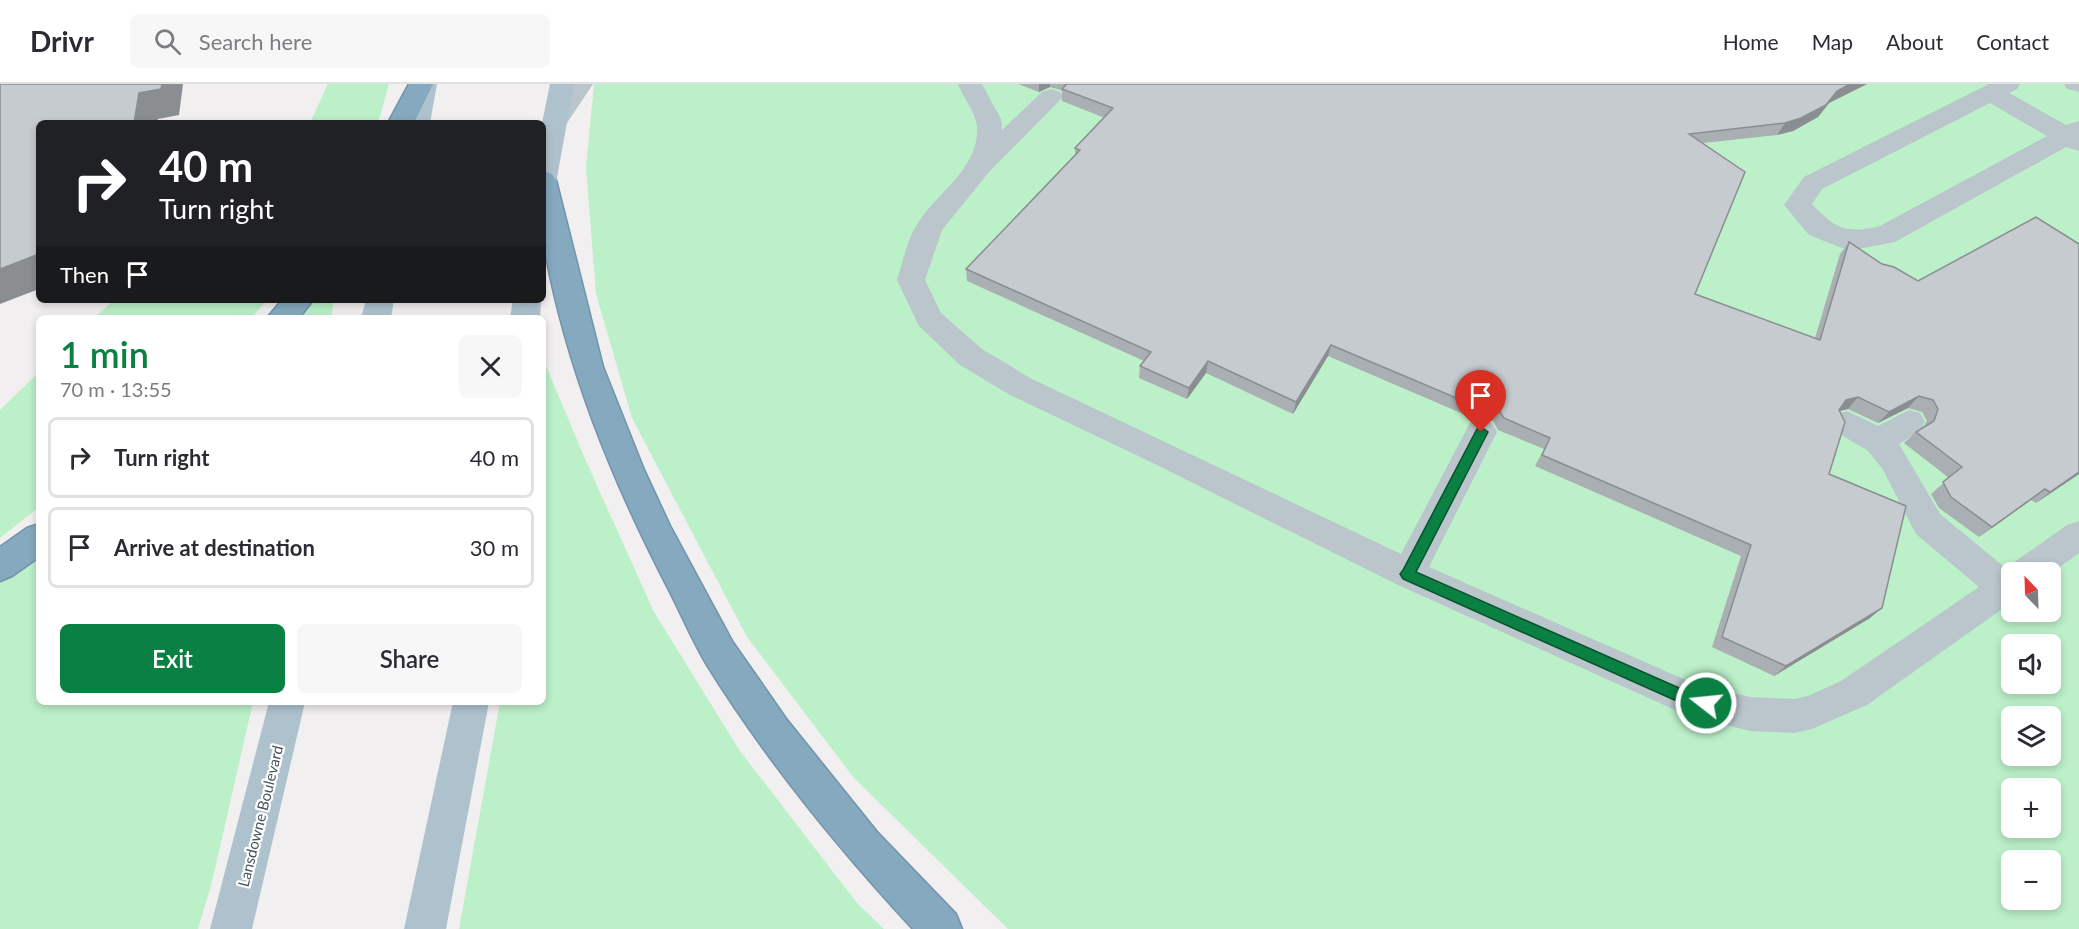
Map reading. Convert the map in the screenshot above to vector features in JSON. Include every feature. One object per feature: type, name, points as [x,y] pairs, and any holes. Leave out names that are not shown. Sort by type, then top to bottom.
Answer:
[{"type":"highway","points":[[404,120],[423,84]]},
{"type":"highway","points":[[546,194],[588,368],[655,531],[719,652],[774,732],[863,846],[941,929]]},
{"type":"highway","points":[[285,315],[296,303]]},
{"type":"highway","points":[[0,566],[36,540]]},
{"type":"main road","points":[[417,120],[423,84]]},
{"type":"main road","points":[[546,166],[562,84]]},
{"type":"main road","name":"Lansdowne Boulevard","points":[[231,929],[286,705]]},
{"type":"main road","points":[[425,929],[470,705]]},
{"type":"lane","points":[[554,123],[581,84]]},
{"type":"lane","points":[[970,84],[989,120],[987,147],[980,166]]},
{"type":"lane","points":[[1999,88],[2074,136],[1885,235],[1852,241],[1819,228],[1797,205],[1813,183],[1999,88]]},
{"type":"lane","points":[[1051,97],[980,166],[929,227],[911,280],[929,319],[971,357],[1021,387],[1168,456],[1408,574],[1684,697],[1750,714],[1794,716],[1812,712],[1854,693],[2001,590]]},
{"type":"lane","points":[[1878,441],[1909,422]]},
{"type":"lane","points":[[1847,423],[1878,441],[1893,459],[1928,524],[2001,572]]},
{"type":"lane","points":[[1408,574],[1481,432]]},
{"type":"lane","points":[[2041,562],[2079,535]]},
{"type":"green space","points":[[328,84],[389,84],[379,120],[311,120]]},
{"type":"green space","points":[[594,84],[2079,84],[2079,929],[1008,929],[854,778],[747,637],[632,418],[596,294],[586,167]]},
{"type":"green space","points":[[111,303],[264,303],[254,315],[97,315]]},
{"type":"green space","points":[[312,303],[334,303],[332,315],[301,315]]},
{"type":"green space","points":[[546,366],[654,612],[740,751],[857,903],[884,929],[459,929],[499,705],[546,705]]},
{"type":"green space","points":[[36,375],[36,509],[0,538],[0,410]]},
{"type":"green space","points":[[36,554],[36,705],[252,705],[212,882],[198,929],[0,929],[0,582]]},
{"type":"building","points":[[0,84],[162,84],[161,89],[139,93],[134,120],[36,120],[36,255],[0,269]]},
{"type":"building","points":[[1065,84],[1850,84],[1837,91],[1826,105],[1801,118],[1785,123],[1689,134],[1745,172],[1695,294],[1820,340],[1849,242],[1882,264],[1894,267],[1918,281],[2036,217],[2079,244],[2079,472],[2050,492],[2045,489],[1992,527],[1951,497],[1943,482],[1962,467],[1916,432],[1934,421],[1938,409],[1933,400],[1919,396],[1889,412],[1858,397],[1846,400],[1839,410],[1845,422],[1829,474],[1906,506],[1882,608],[1786,666],[1722,637],[1751,545],[1542,455],[1550,438],[1504,418],[1498,409],[1487,406],[1480,408],[1331,345],[1296,402],[1208,361],[1189,388],[1140,366],[1151,352],[966,269],[1080,150],[1075,148],[1113,108],[1062,89]]},
{"type":"route","points":[[1481,432],[1408,574],[1684,697],[1706,703]]}]
